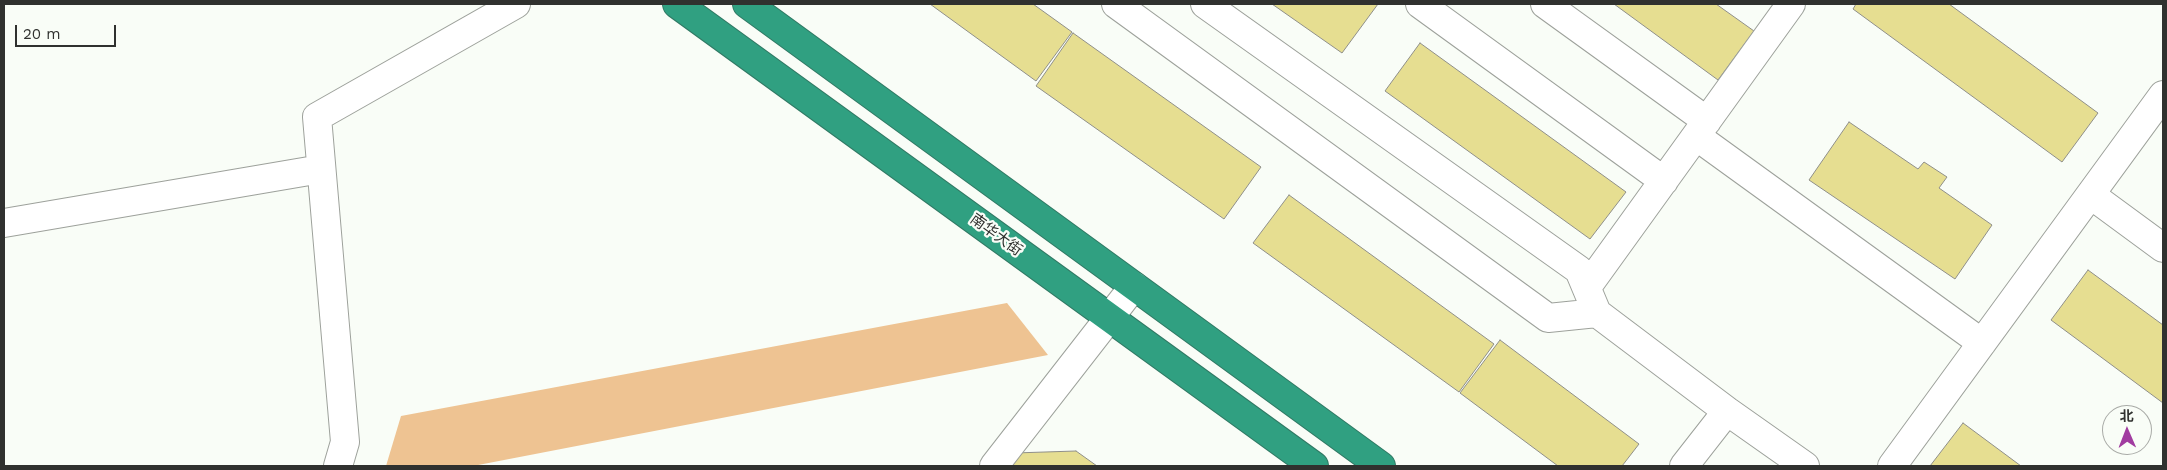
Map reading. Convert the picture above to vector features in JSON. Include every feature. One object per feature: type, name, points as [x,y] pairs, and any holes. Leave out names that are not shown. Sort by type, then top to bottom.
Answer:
[{"type":"highway","name":"南华大街","points":[[678,4],[1314,466]]},
{"type":"highway","points":[[747,4],[1381,466]]},
{"type":"street","points":[[338,466],[345,442],[317,117],[516,4]]},
{"type":"street","points":[[1116,4],[1548,318],[1597,312]]},
{"type":"street","points":[[1205,4],[1579,270],[1597,312],[1727,411],[1805,466]]},
{"type":"street","points":[[1420,4],[1664,181]]},
{"type":"street","points":[[1545,4],[1702,129],[1982,343]]},
{"type":"street","points":[[1587,287],[1702,129],[1780,8]]},
{"type":"street","points":[[1892,466],[2163,95]]},
{"type":"street","points":[[4,223],[321,169]]},
{"type":"street","points":[[2091,195],[2163,248]]},
{"type":"street","points":[[994,466],[1134,286]]},
{"type":"street","points":[[1684,466],[1727,411]]},
{"type":"shaded area","points":[[1007,303],[1048,355],[473,466],[386,466],[401,416]]},
{"type":"building","points":[[930,4],[1033,4],[1072,32],[1036,81]]},
{"type":"building","points":[[1272,4],[1378,4],[1342,53]]},
{"type":"building","points":[[1614,4],[1716,4],[1754,31],[1718,80]]},
{"type":"building","points":[[1856,4],[1949,4],[2098,113],[2062,162],[1853,9]]},
{"type":"building","points":[[1073,33],[1261,167],[1224,219],[1036,86]]},
{"type":"building","points":[[1420,43],[1626,192],[1590,239],[1385,91]]},
{"type":"building","points":[[1849,122],[1918,169],[1924,162],[1947,177],[1939,188],[1992,225],[1955,279],[1809,180]]},
{"type":"building","points":[[1289,195],[1494,344],[1459,392],[1253,243]]},
{"type":"building","points":[[2088,270],[2163,325],[2163,403],[2051,320]]},
{"type":"building","points":[[1500,340],[1639,444],[1622,466],[1558,466],[1460,393]]},
{"type":"building","points":[[1963,423],[2021,466],[1930,466]]},
{"type":"building","points":[[1076,451],[1097,466],[1004,466],[1014,453]]}]
